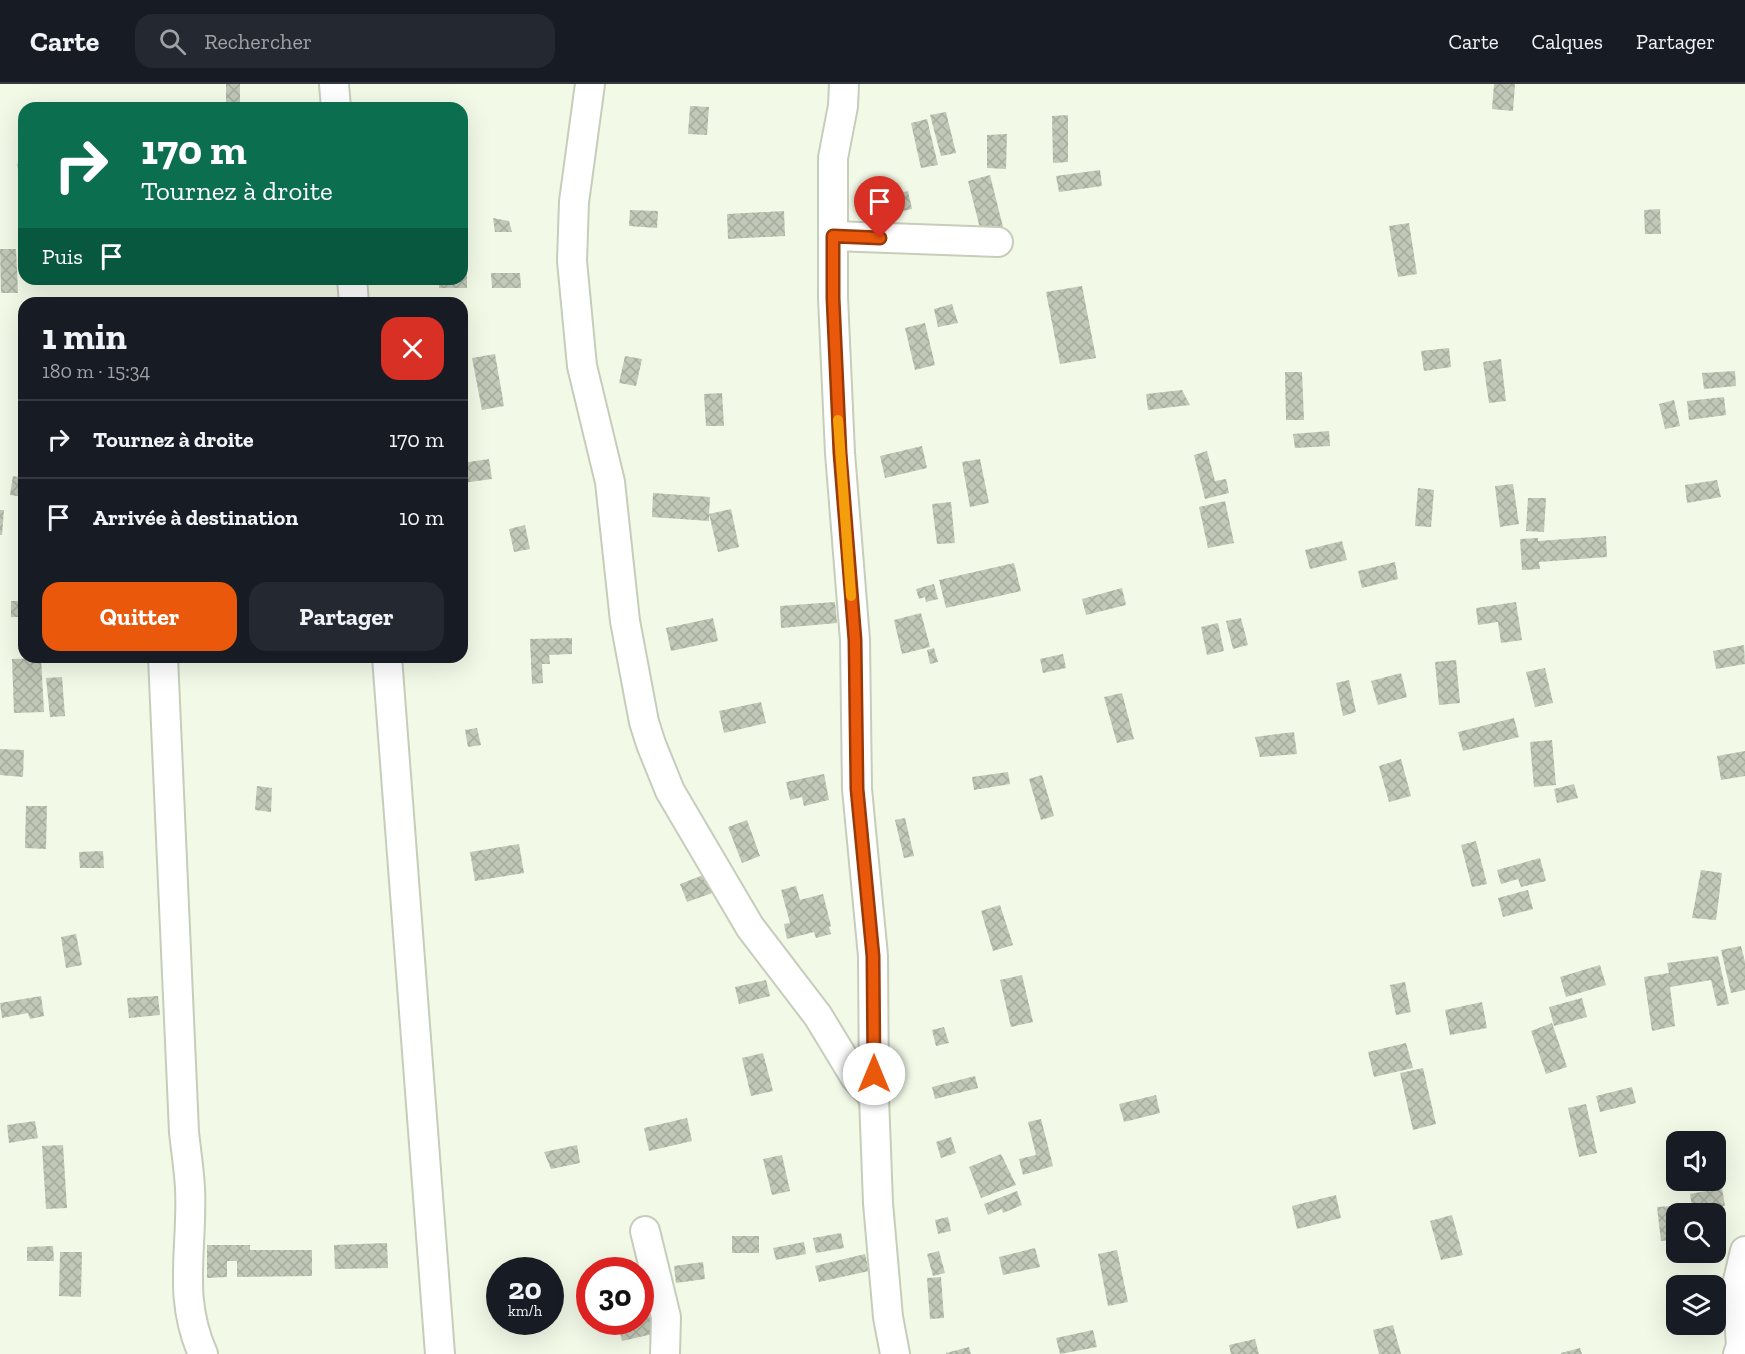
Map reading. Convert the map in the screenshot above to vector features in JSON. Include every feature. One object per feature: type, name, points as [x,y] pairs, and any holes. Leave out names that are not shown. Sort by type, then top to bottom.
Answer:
[{"type":"street","points":[[334,84],[336,102]]},
{"type":"street","points":[[590,84],[574,202],[572,261],[582,366],[610,482],[625,621],[644,722],[670,791],[750,927],[818,1016],[855,1077],[874,1097]]},
{"type":"street","points":[[844,84],[843,106],[833,158],[833,298],[840,453],[855,640],[857,789],[873,956],[874,1097],[878,1203],[888,1317],[895,1354]]},
{"type":"street","points":[[833,236],[998,242]]},
{"type":"street","points":[[163,663],[184,1132],[190,1188],[187,1288],[189,1314],[203,1354]]},
{"type":"street","points":[[387,663],[440,1354]]},
{"type":"street","points":[[645,1232],[666,1317],[665,1354]]},
{"type":"street","points":[[1738,1354],[1741,1346],[1737,1285],[1745,1251]]},
{"type":"building","points":[[226,84],[240,84],[240,102],[226,102]]},
{"type":"building","points":[[1494,84],[1515,84],[1513,111],[1492,109]]},
{"type":"building","points":[[690,106],[709,107],[707,135],[688,134]]},
{"type":"building","points":[[946,112],[956,153],[941,156],[930,115]]},
{"type":"building","points":[[1068,115],[1068,162],[1053,163],[1052,116]]},
{"type":"building","points":[[927,119],[938,165],[921,168],[911,123]]},
{"type":"building","points":[[1007,134],[1006,169],[987,168],[987,135]]},
{"type":"building","points":[[1100,170],[1102,186],[1059,192],[1056,176]]},
{"type":"building","points":[[990,175],[1003,227],[981,232],[968,181]]},
{"type":"building","points":[[908,191],[912,209],[879,216],[876,198]]},
{"type":"building","points":[[1660,209],[1661,234],[1645,234],[1644,210]]},
{"type":"building","points":[[630,210],[658,211],[657,228],[629,226]]},
{"type":"building","points":[[784,211],[785,236],[728,239],[727,214]]},
{"type":"building","points":[[493,218],[509,221],[512,232],[495,232]]},
{"type":"building","points":[[1409,223],[1417,274],[1398,277],[1389,226]]},
{"type":"building","points":[[0,249],[16,249],[18,293],[1,293]]},
{"type":"building","points":[[491,273],[520,273],[521,288],[492,288]]},
{"type":"building","points":[[439,285],[467,285],[467,288],[439,288]]},
{"type":"building","points":[[1082,286],[1096,358],[1060,364],[1046,292]]},
{"type":"building","points":[[952,304],[958,323],[938,327],[934,309]]},
{"type":"building","points":[[925,323],[935,365],[915,370],[905,328]]},
{"type":"building","points":[[1449,348],[1451,367],[1424,371],[1421,351]]},
{"type":"building","points":[[495,354],[504,406],[482,410],[472,358]]},
{"type":"building","points":[[625,356],[642,359],[636,386],[619,383]]},
{"type":"building","points":[[1501,359],[1506,401],[1489,403],[1483,362]]},
{"type":"building","points":[[1735,371],[1736,386],[1704,389],[1702,373]]},
{"type":"building","points":[[1285,372],[1302,372],[1304,420],[1286,420]]},
{"type":"building","points":[[1182,390],[1190,405],[1148,410],[1146,394]]},
{"type":"building","points":[[722,393],[724,426],[706,426],[704,394]]},
{"type":"building","points":[[1724,397],[1726,415],[1689,420],[1687,401]]},
{"type":"building","points":[[1674,400],[1680,426],[1665,429],[1659,404]]},
{"type":"building","points":[[1329,431],[1330,446],[1295,448],[1293,434]]},
{"type":"building","points":[[922,446],[927,468],[885,478],[880,456]]},
{"type":"building","points":[[1207,451],[1215,481],[1226,479],[1229,493],[1205,499],[1194,455]]},
{"type":"building","points":[[489,459],[492,479],[468,482],[468,462]]},
{"type":"building","points":[[980,459],[989,503],[970,507],[962,462]]},
{"type":"building","points":[[13,476],[18,477],[18,496],[10,495]]},
{"type":"building","points":[[1717,480],[1721,497],[1687,503],[1685,485]]},
{"type":"building","points":[[1513,484],[1519,524],[1500,527],[1495,486]]},
{"type":"building","points":[[1418,488],[1434,490],[1431,527],[1415,526]]},
{"type":"building","points":[[653,493],[710,497],[709,521],[652,517]]},
{"type":"building","points":[[1528,498],[1546,498],[1544,532],[1526,531]]},
{"type":"building","points":[[1225,501],[1234,543],[1208,548],[1199,507]]},
{"type":"building","points":[[951,502],[955,543],[937,544],[932,504]]},
{"type":"building","points":[[731,509],[739,547],[718,552],[709,514]]},
{"type":"building","points":[[0,510],[4,510],[2,535],[0,535]]},
{"type":"building","points":[[525,525],[530,549],[514,552],[509,529]]},
{"type":"building","points":[[1606,536],[1607,557],[1539,562],[1540,569],[1522,570],[1520,539],[1538,538],[1538,541]]},
{"type":"building","points":[[1342,541],[1347,560],[1310,569],[1305,550]]},
{"type":"building","points":[[1395,562],[1398,579],[1362,588],[1358,571]]},
{"type":"building","points":[[1014,563],[1021,591],[946,608],[939,580]]},
{"type":"building","points":[[934,584],[938,599],[926,602],[925,597],[919,599],[916,589]]},
{"type":"building","points":[[1122,588],[1126,605],[1086,615],[1082,599]]},
{"type":"building","points":[[11,601],[18,601],[18,617],[11,617]]},
{"type":"building","points":[[835,602],[837,623],[781,628],[780,606]]},
{"type":"building","points":[[1516,602],[1522,640],[1501,643],[1498,622],[1478,625],[1476,608]]},
{"type":"building","points":[[921,613],[930,647],[902,654],[894,620]]},
{"type":"building","points":[[713,618],[718,641],[671,651],[666,628]]},
{"type":"building","points":[[1241,618],[1248,645],[1233,649],[1226,621]]},
{"type":"building","points":[[1218,623],[1224,651],[1207,655],[1201,627]]},
{"type":"building","points":[[572,638],[572,654],[549,655],[550,664],[542,664],[543,683],[532,684],[530,639]]},
{"type":"building","points":[[1744,645],[1745,664],[1716,669],[1713,651]]},
{"type":"building","points":[[934,648],[938,662],[930,664],[927,650]]},
{"type":"building","points":[[1063,654],[1066,668],[1043,673],[1040,659]]},
{"type":"building","points":[[12,659],[18,659],[18,663],[41,663],[44,712],[14,713]]},
{"type":"building","points":[[1456,660],[1460,703],[1439,705],[1435,662]]},
{"type":"building","points":[[1545,668],[1553,703],[1535,707],[1526,672]]},
{"type":"building","points":[[1401,673],[1407,697],[1378,705],[1371,681]]},
{"type":"building","points":[[62,677],[65,716],[50,717],[46,678]]},
{"type":"building","points":[[1349,680],[1356,712],[1343,716],[1336,683]]},
{"type":"building","points":[[1122,693],[1134,739],[1117,743],[1104,697]]},
{"type":"building","points":[[761,702],[766,723],[724,733],[719,711]]},
{"type":"building","points":[[1514,718],[1519,737],[1463,751],[1458,732]]},
{"type":"building","points":[[477,728],[481,745],[468,747],[465,730]]},
{"type":"building","points":[[1294,732],[1297,754],[1260,757],[1255,737]]},
{"type":"building","points":[[1552,740],[1556,785],[1534,787],[1530,742]]},
{"type":"building","points":[[0,749],[24,750],[23,777],[0,775]]},
{"type":"building","points":[[1745,751],[1745,776],[1721,780],[1717,756]]},
{"type":"building","points":[[1401,759],[1411,796],[1389,802],[1379,766]]},
{"type":"building","points":[[1008,772],[1010,784],[974,790],[972,777]]},
{"type":"building","points":[[824,774],[829,800],[804,806],[802,797],[790,800],[786,782]]},
{"type":"building","points":[[1042,775],[1054,816],[1041,820],[1029,779]]},
{"type":"building","points":[[1574,784],[1578,798],[1557,803],[1554,789]]},
{"type":"building","points":[[257,786],[272,788],[271,812],[255,810]]},
{"type":"building","points":[[26,806],[47,806],[46,849],[25,848]]},
{"type":"building","points":[[905,818],[914,856],[904,858],[895,820]]},
{"type":"building","points":[[747,820],[760,856],[742,863],[728,827]]},
{"type":"building","points":[[1476,841],[1487,884],[1472,887],[1461,845]]},
{"type":"building","points":[[519,844],[524,873],[475,881],[470,852]]},
{"type":"building","points":[[103,851],[104,868],[80,868],[79,852]]},
{"type":"building","points":[[1540,858],[1546,881],[1521,887],[1518,879],[1501,884],[1497,870]]},
{"type":"building","points":[[1701,870],[1722,873],[1716,920],[1692,918]]},
{"type":"building","points":[[711,872],[718,891],[687,902],[680,884]]},
{"type":"building","points":[[796,886],[800,900],[823,894],[831,934],[816,938],[814,932],[787,939],[784,924],[790,923],[781,890]]},
{"type":"building","points":[[1528,890],[1533,909],[1503,917],[1498,898]]},
{"type":"building","points":[[1000,905],[1013,945],[993,951],[981,911]]},
{"type":"building","points":[[76,934],[82,965],[66,968],[61,937]]},
{"type":"building","points":[[1741,946],[1745,962],[1745,990],[1731,993],[1721,950]]},
{"type":"building","points":[[1718,956],[1729,1004],[1717,1006],[1711,980],[1670,987],[1675,1026],[1652,1031],[1644,977],[1669,973],[1667,963]]},
{"type":"building","points":[[1600,965],[1606,985],[1566,997],[1560,977]]},
{"type":"building","points":[[1022,975],[1033,1022],[1011,1027],[1000,980]]},
{"type":"building","points":[[766,980],[770,996],[739,1004],[735,987]]},
{"type":"building","points":[[1405,982],[1411,1012],[1396,1015],[1390,985]]},
{"type":"building","points":[[41,996],[44,1016],[30,1019],[28,1013],[2,1018],[0,1003]]},
{"type":"building","points":[[158,996],[160,1015],[129,1018],[127,998]]},
{"type":"building","points":[[1582,998],[1587,1017],[1554,1026],[1549,1007]]},
{"type":"building","points":[[1482,1002],[1487,1028],[1450,1035],[1445,1010]]},
{"type":"building","points":[[1552,1023],[1567,1067],[1546,1074],[1531,1031]]},
{"type":"building","points":[[944,1027],[949,1043],[936,1046],[932,1030]]},
{"type":"building","points":[[1406,1043],[1413,1068],[1374,1077],[1368,1052]]},
{"type":"building","points":[[763,1053],[773,1091],[751,1096],[742,1058]]},
{"type":"building","points":[[1423,1068],[1436,1124],[1413,1130],[1400,1073]]},
{"type":"building","points":[[975,1076],[978,1088],[935,1099],[932,1087]]},
{"type":"building","points":[[1632,1087],[1636,1103],[1600,1112],[1596,1096]]},
{"type":"building","points":[[1156,1095],[1160,1113],[1124,1122],[1119,1104]]},
{"type":"building","points":[[1586,1104],[1597,1153],[1579,1157],[1568,1108]]},
{"type":"building","points":[[687,1118],[692,1141],[649,1151],[644,1128]]},
{"type":"building","points":[[1041,1119],[1053,1166],[1023,1175],[1019,1159],[1036,1155],[1028,1122]]},
{"type":"building","points":[[35,1121],[38,1138],[9,1143],[7,1125]]},
{"type":"building","points":[[951,1137],[956,1153],[941,1158],[936,1142]]},
{"type":"building","points":[[63,1145],[67,1208],[46,1209],[42,1146]]},
{"type":"building","points":[[577,1145],[580,1163],[551,1169],[544,1152]]},
{"type":"building","points":[[1001,1154],[1016,1185],[981,1198],[969,1167]]},
{"type":"building","points":[[782,1155],[790,1191],[772,1195],[763,1159]]},
{"type":"building","points":[[1017,1191],[1022,1205],[1003,1213],[1002,1209],[988,1215],[984,1204]]},
{"type":"building","points":[[1722,1191],[1724,1203],[1692,1203],[1690,1194]]},
{"type":"building","points":[[1336,1195],[1341,1218],[1297,1229],[1292,1206]]},
{"type":"building","points":[[1666,1206],[1666,1241],[1661,1241],[1657,1207]]},
{"type":"building","points":[[1452,1215],[1463,1255],[1441,1260],[1430,1221]]},
{"type":"building","points":[[948,1217],[951,1231],[938,1234],[935,1220]]},
{"type":"building","points":[[841,1233],[844,1248],[816,1253],[813,1238]]},
{"type":"building","points":[[732,1236],[759,1236],[759,1253],[732,1253]]},
{"type":"building","points":[[804,1242],[806,1254],[776,1260],[773,1248]]},
{"type":"building","points":[[387,1243],[388,1268],[335,1269],[334,1245]]},
{"type":"building","points":[[207,1245],[250,1245],[250,1250],[312,1250],[312,1276],[237,1277],[237,1261],[227,1261],[227,1277],[207,1278]]},
{"type":"building","points":[[53,1246],[54,1261],[27,1261],[27,1247]]},
{"type":"building","points":[[1035,1248],[1040,1267],[1003,1275],[999,1257]]},
{"type":"building","points":[[1117,1250],[1128,1302],[1108,1306],[1098,1254]]},
{"type":"building","points":[[939,1251],[945,1273],[933,1276],[927,1254]]},
{"type":"building","points":[[60,1252],[82,1252],[81,1297],[59,1296]]},
{"type":"building","points":[[865,1254],[869,1271],[819,1282],[815,1266]]},
{"type":"building","points":[[703,1262],[705,1279],[676,1283],[674,1266]]},
{"type":"building","points":[[941,1277],[944,1318],[930,1319],[927,1278]]},
{"type":"building","points":[[1393,1325],[1401,1354],[1379,1354],[1373,1330]]},
{"type":"building","points":[[1093,1330],[1097,1347],[1060,1354],[1056,1338]]},
{"type":"building","points":[[620,1335],[648,1335],[622,1341]]},
{"type":"building","points":[[1255,1339],[1259,1354],[1231,1354],[1229,1345]]},
{"type":"building","points":[[969,1347],[971,1354],[946,1354],[946,1353]]},
{"type":"building","points":[[1580,1348],[1582,1354],[1561,1354],[1561,1353]]},
{"type":"slow traffic","points":[[838,420],[851,596]]},
{"type":"route","points":[[874,1074],[873,956],[857,789],[855,640],[840,453],[833,298],[833,236],[880,238]]}]
